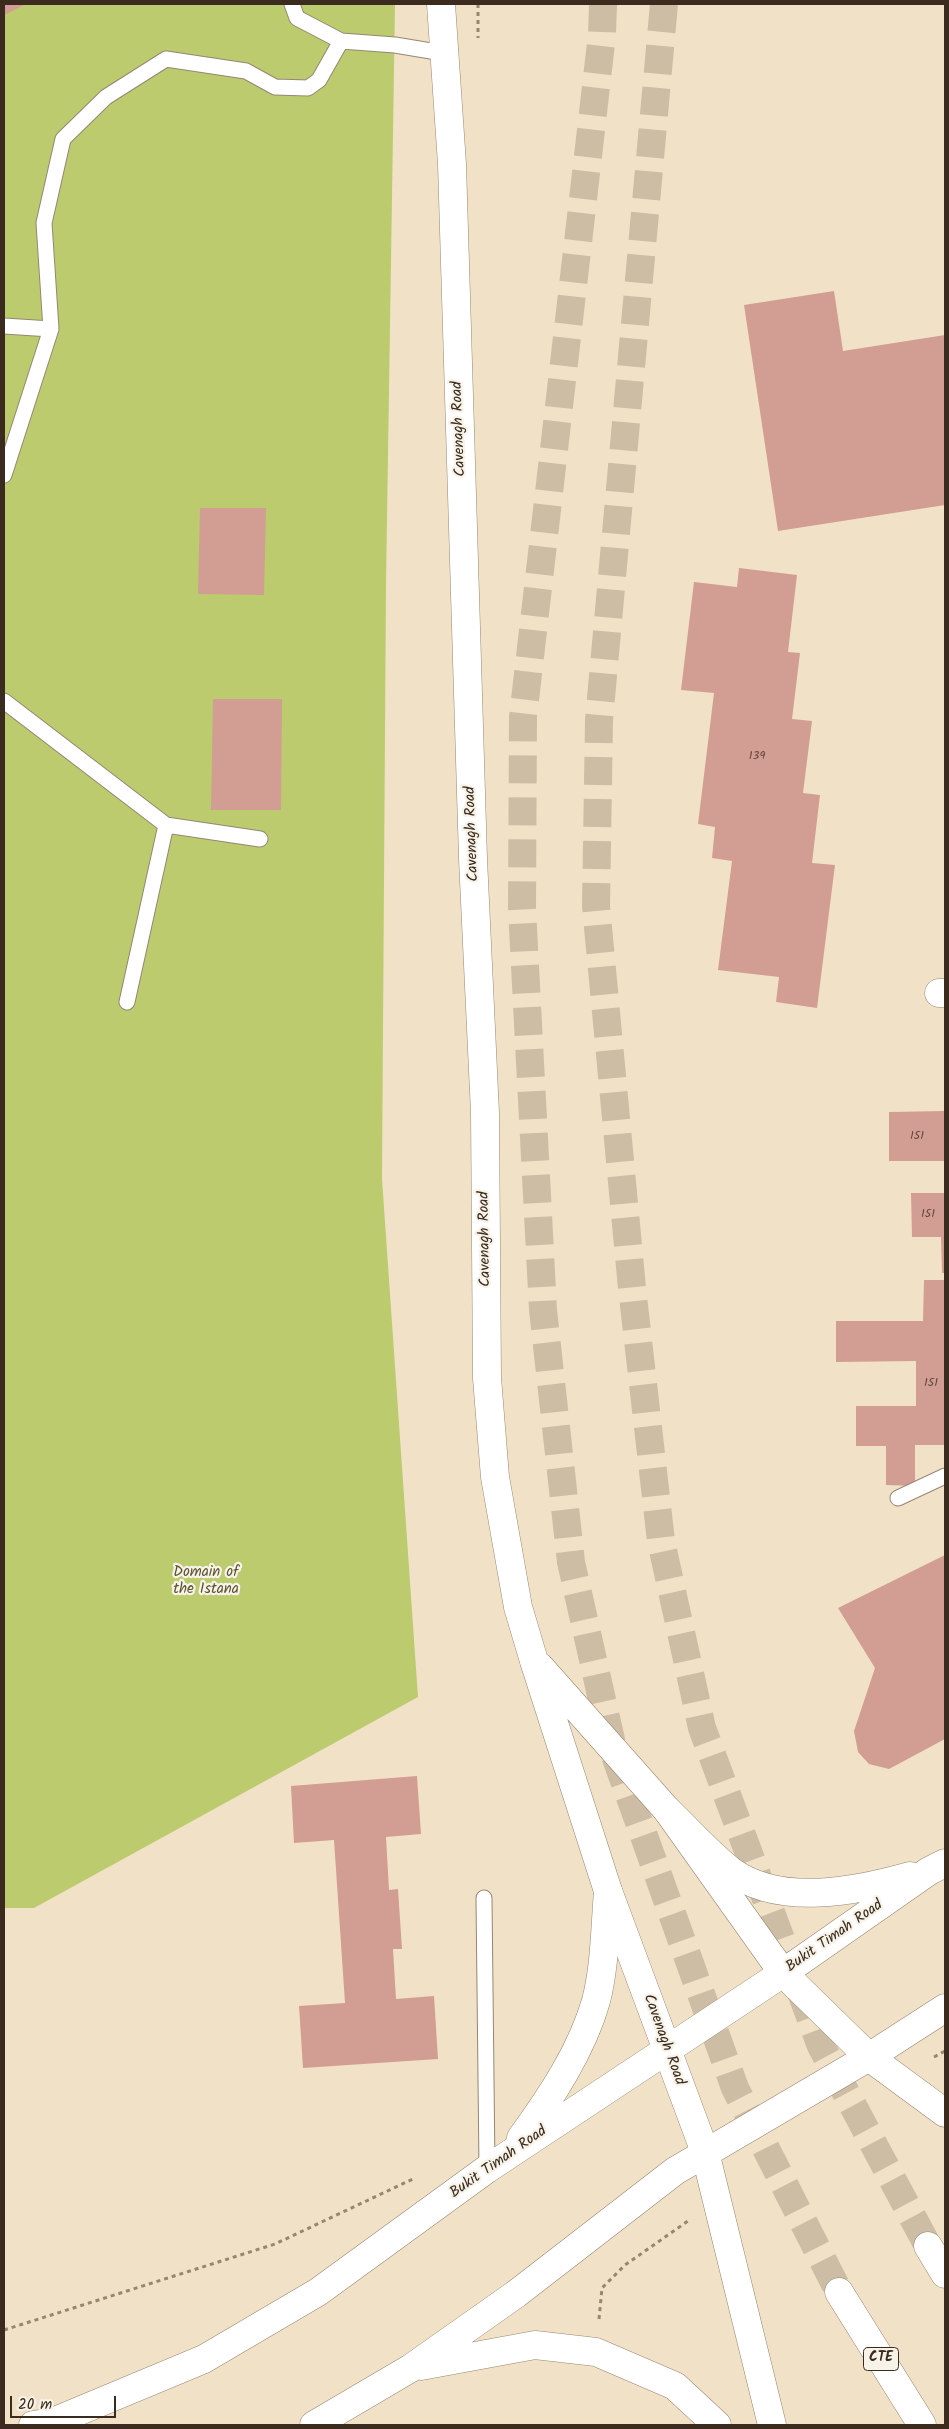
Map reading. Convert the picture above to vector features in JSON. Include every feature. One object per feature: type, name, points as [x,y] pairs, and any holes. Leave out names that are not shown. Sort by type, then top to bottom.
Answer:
[{"type":"main road","name":"Cavenagh Road","points":[[441,4],[452,164],[473,859],[485,1113],[488,1378],[496,1477],[518,1607],[608,1891],[705,2152],[772,2425]]},
{"type":"main road","name":"Cavenagh Road","points":[[534,1660],[667,1810],[783,1973],[869,2057],[945,2113]]},
{"type":"main road","points":[[667,1810],[732,1871],[763,1886],[804,1893],[871,1887],[937,1867]]},
{"type":"main road","name":"Bukit Timah Road","points":[[33,2425],[52,2422],[204,2359],[318,2292],[498,2162],[783,1973],[937,1867]]},
{"type":"main road","points":[[498,2162],[544,2107],[583,2036],[596,2000],[603,1952],[608,1891]]},
{"type":"main road","points":[[314,2425],[411,2368],[516,2294],[675,2170],[869,2057],[945,2008]]},
{"type":"main road","points":[[928,2246],[945,2274]]},
{"type":"main road","name":"CTE","points":[[839,2292],[922,2425]]},
{"type":"main road","points":[[411,2368],[535,2345],[596,2352],[675,2386],[717,2425]]},
{"type":"lane","points":[[292,4],[297,18],[341,41],[394,45],[443,53]]},
{"type":"lane","points":[[4,475],[51,329],[44,223],[63,139],[106,97],[166,59],[246,71],[276,87],[308,88],[319,80],[341,41]]},
{"type":"lane","points":[[4,326],[51,329]]},
{"type":"lane","points":[[4,702],[166,825],[260,839]]},
{"type":"lane","points":[[127,1002],[166,825]]},
{"type":"lane","points":[[898,1498],[945,1476]]},
{"type":"lane","points":[[484,1898],[498,2162]]},
{"type":"path","points":[[478,4],[478,43]]},
{"type":"path","points":[[4,2330],[275,2244],[421,2175]]},
{"type":"path","points":[[596,2352],[602,2288],[625,2265],[689,2221]]},
{"type":"green space","name":"Domain of the Istana","points":[[4,4],[395,4],[386,584],[382,1179],[418,1697],[34,1908],[4,1908]]},
{"type":"building","points":[[4,4],[26,4],[4,15]]},
{"type":"building","points":[[834,291],[843,351],[945,335],[945,505],[778,531],[744,305]]},
{"type":"building","points":[[200,508],[266,508],[264,595],[198,594]]},
{"type":"building","points":[[739,568],[797,575],[788,652],[800,653],[792,719],[812,721],[803,793],[820,795],[812,863],[835,865],[817,1008],[776,1002],[779,977],[718,970],[732,861],[712,858],[715,827],[698,824],[714,693],[681,690],[694,582],[737,587]]},
{"type":"building","points":[[213,699],[282,699],[281,810],[211,810]]},
{"type":"building","points":[[945,1111],[945,1161],[889,1161],[889,1112]]},
{"type":"building","points":[[911,1193],[945,1193],[945,1273],[942,1273],[941,1237],[912,1237]]},
{"type":"building","points":[[924,1280],[945,1280],[945,1445],[915,1445],[915,1486],[886,1485],[886,1446],[856,1446],[856,1406],[916,1406],[916,1361],[836,1362],[836,1321],[923,1321]]},
{"type":"building","points":[[945,1555],[945,1739],[889,1769],[869,1764],[858,1752],[854,1731],[875,1668],[838,1608]]},
{"type":"building","points":[[417,1776],[421,1834],[386,1837],[389,1890],[398,1889],[402,1949],[393,1949],[396,1999],[434,1996],[438,2059],[303,2068],[299,2006],[345,2003],[334,1840],[294,1843],[291,1786]]},
{"type":"tunnel","points":[[603,4],[602,35],[523,717],[522,909],[543,1310],[571,1562],[614,1753],[735,2088],[839,2292]]},
{"type":"tunnel","points":[[664,4],[599,720],[596,906],[632,1288],[661,1541],[702,1728],[821,2046],[928,2246]]}]
